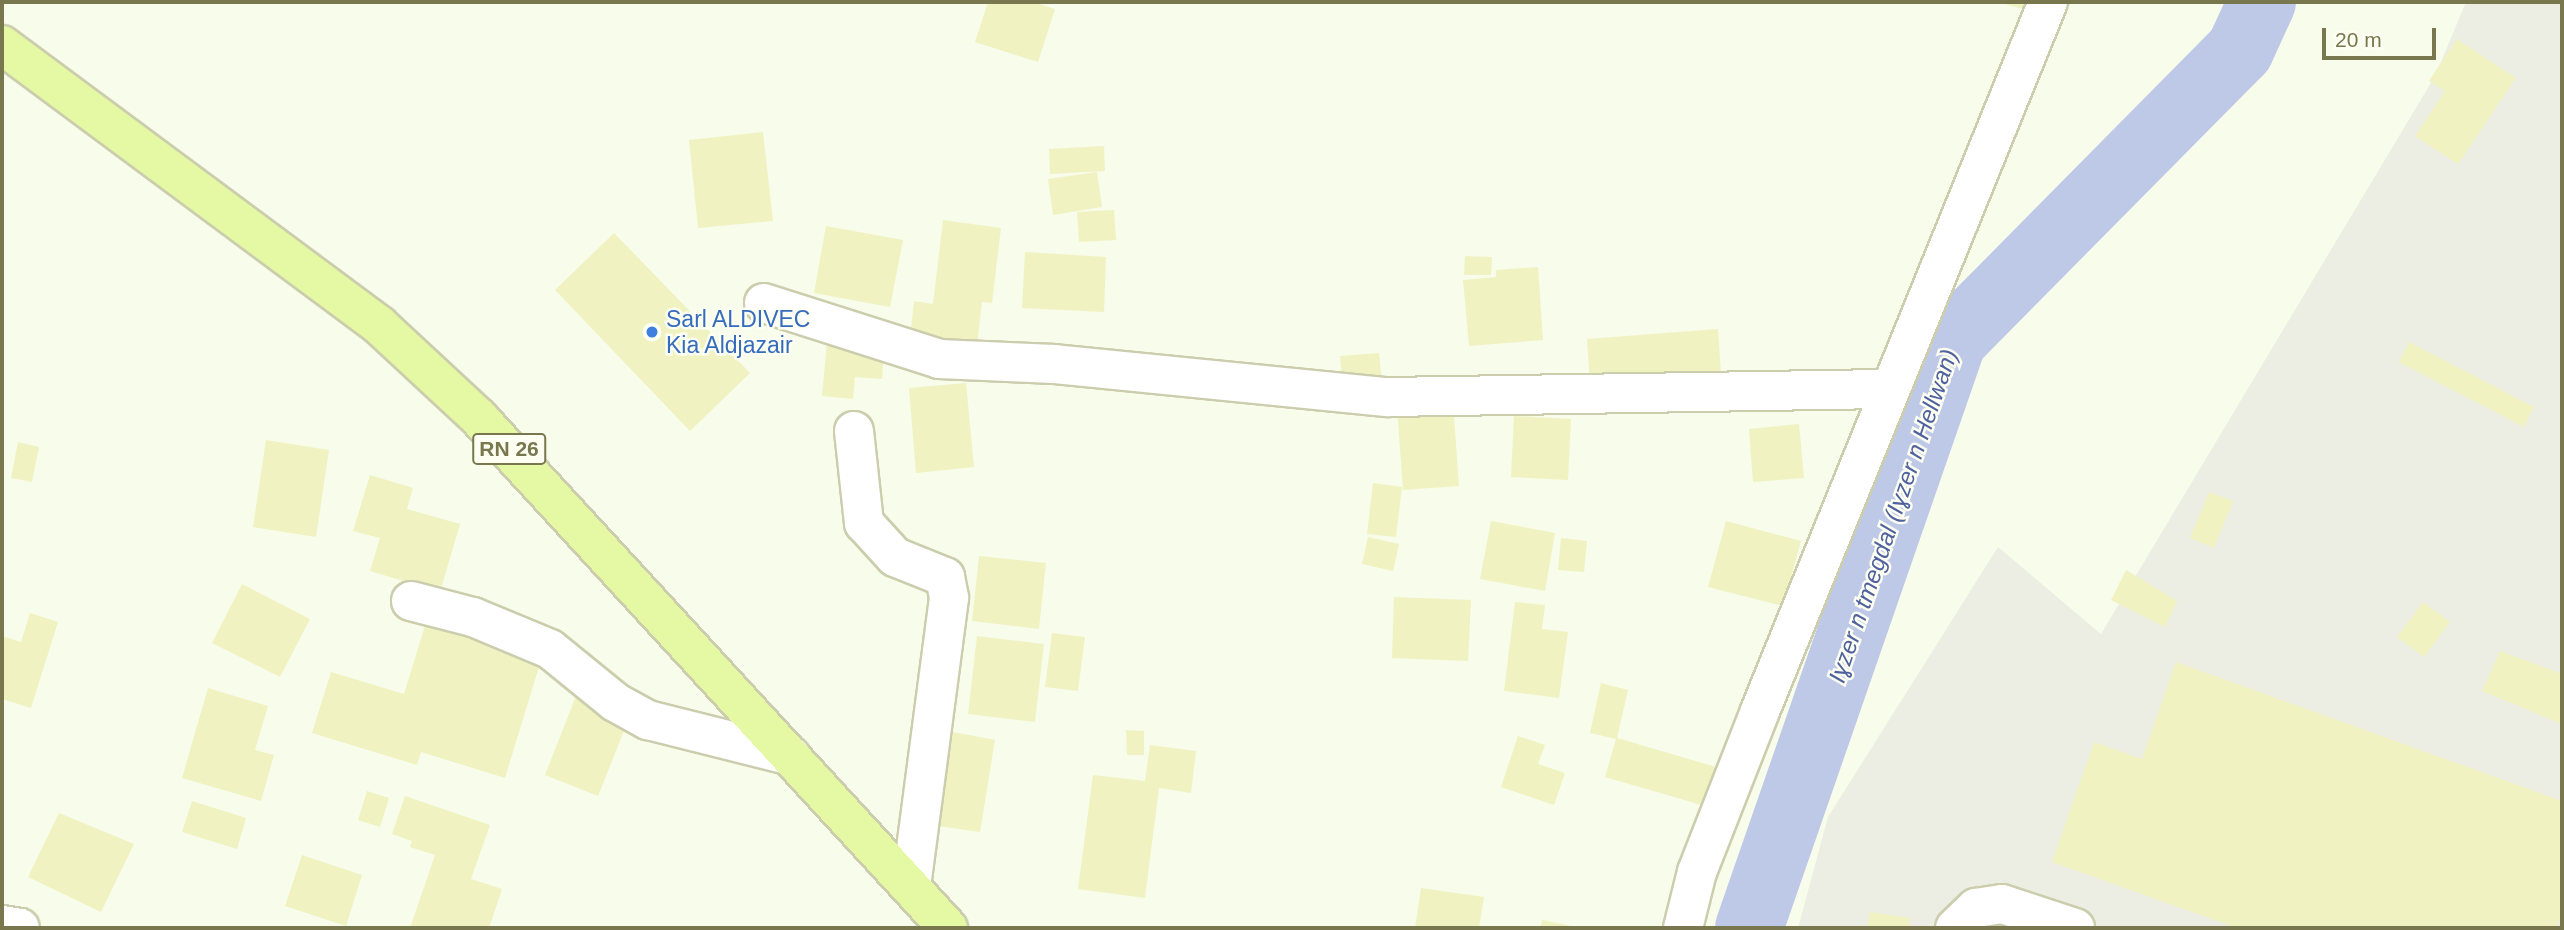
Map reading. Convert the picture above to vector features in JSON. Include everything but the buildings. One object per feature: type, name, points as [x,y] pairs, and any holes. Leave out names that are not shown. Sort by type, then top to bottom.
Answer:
[{"type":"main road","name":"RN 26","points":[[2,45],[379,325],[488,427],[948,928]]},
{"type":"street","points":[[1683,928],[1697,872],[1887,389],[2048,2]]},
{"type":"street","points":[[764,303],[939,359],[1054,364],[1387,397],[1887,389]]},
{"type":"street","points":[[853,430],[864,523],[895,557],[945,577],[949,598],[911,886]]},
{"type":"street","points":[[411,601],[473,617],[550,649],[615,702],[648,720],[790,755]]},
{"type":"street","points":[[1955,928],[1976,908],[2002,904],[2075,928]]},
{"type":"street","points":[[2,925],[20,928]]},
{"type":"shaded area","points":[[2466,2],[2562,2],[2562,928],[1798,928],[1828,817],[1998,547],[2101,634],[2435,76]]},
{"type":"waterway","name":"Iɣzer n tmegdal (Iɣzer n Hellwan)","points":[[1749,928],[1953,340],[2240,50],[2262,2]]},
{"type":"place","name":"Sarl ALDIVEC Kia Aldjazair","points":[[652,332]]}]
